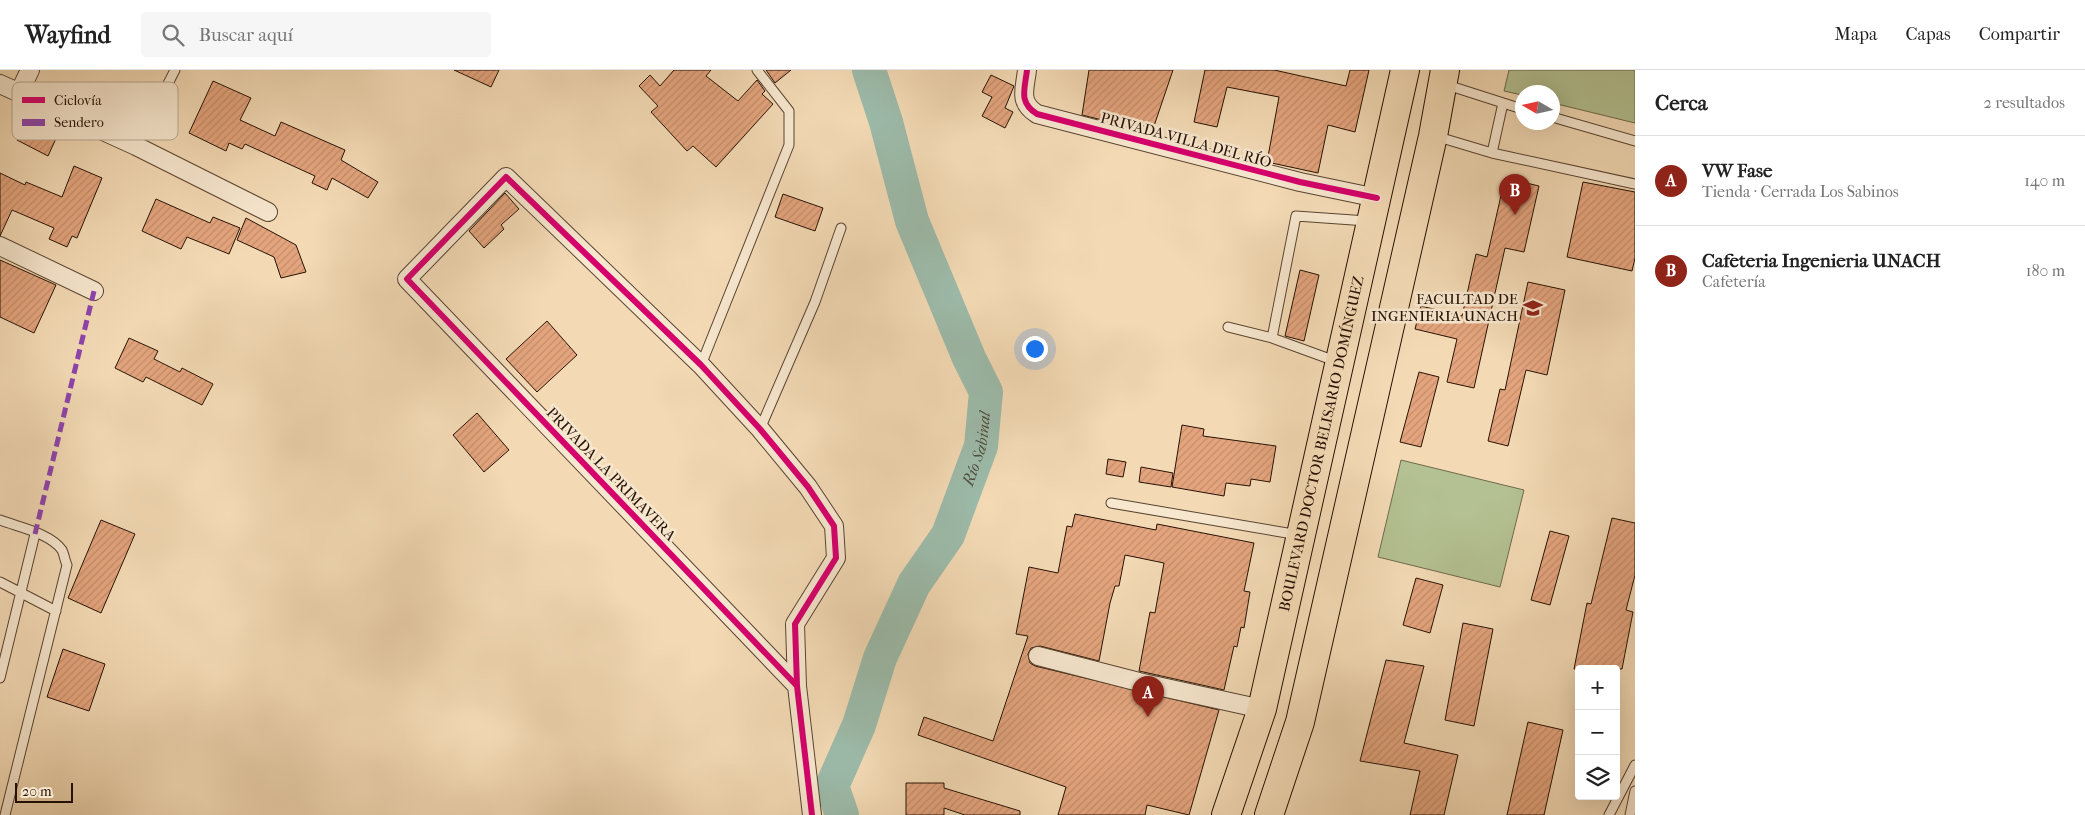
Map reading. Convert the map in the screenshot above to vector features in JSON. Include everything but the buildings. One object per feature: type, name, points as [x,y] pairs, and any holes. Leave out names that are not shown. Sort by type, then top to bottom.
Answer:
[{"type":"main road","name":"BOULEVARD DOCTOR BELISARIO DOMÍNGUEZ","points":[[1226,815],[1262,709],[1375,210],[1401,72]]},
{"type":"main road","points":[[1269,815],[1300,722],[1433,136],[1443,77]]},
{"type":"street","points":[[24,82],[30,70]]},
{"type":"street","name":"PRIVADA VILLA DEL RÍO","points":[[1027,70],[1024,98],[1027,108],[1037,114],[1300,182],[1375,210]]},
{"type":"street","points":[[0,84],[12,90]]},
{"type":"street","points":[[123,140],[268,212]]},
{"type":"street","name":"PRIVADA LA PRIMAVERA","points":[[701,365],[506,177],[407,278],[798,686]]},
{"type":"street","points":[[0,246],[94,291]]},
{"type":"street","points":[[701,365],[760,429],[808,487],[834,526],[836,558],[795,624],[798,686],[812,815]]},
{"type":"street","points":[[1038,656],[1262,709]]},
{"type":"lane","points":[[169,82],[175,70]]},
{"type":"lane","points":[[701,365],[789,145],[789,112],[757,70]]},
{"type":"lane","points":[[1443,77],[1515,107]]},
{"type":"lane","points":[[1492,153],[1503,103]]},
{"type":"lane","points":[[1560,119],[1635,141]]},
{"type":"lane","points":[[1433,136],[1492,153],[1635,184]]},
{"type":"lane","points":[[136,146],[139,140]]},
{"type":"lane","points":[[1272,338],[1296,216],[1375,210]]},
{"type":"lane","points":[[760,429],[815,302],[841,228]]},
{"type":"lane","points":[[1228,327],[1272,338],[1340,363]]},
{"type":"lane","points":[[1111,503],[1301,536]]},
{"type":"lane","points":[[0,520],[46,538],[62,550],[67,565],[5,815]]},
{"type":"lane","points":[[0,678],[35,534]]},
{"type":"lane","points":[[0,582],[56,611]]},
{"type":"lane","points":[[1608,815],[1635,765]]},
{"type":"lane","points":[[1630,815],[1635,791]]},
{"type":"green space","points":[[1509,70],[1635,70],[1635,123],[1560,105],[1560,85],[1515,85],[1515,93],[1504,91]]},
{"type":"green space","points":[[1401,460],[1524,490],[1500,587],[1378,557]]},
{"type":"waterway","name":"Río Sabinal","points":[[842,815],[832,786],[859,725],[880,658],[914,584],[948,535],[981,446],[986,392],[969,358],[912,221],[886,122],[869,70]]},
{"type":"marked path","points":[[35,534],[94,291]]},
{"type":"cycle path","points":[[1027,70],[1024,89],[1025,100],[1027,105],[1037,114],[1300,182],[1377,198]]},
{"type":"cycle path","points":[[797,686],[407,279],[506,177],[701,365],[760,429],[808,487],[834,526],[836,558],[795,624],[797,686],[812,815]]},
{"type":"place","name":"Cafeteria Ingenieria UNACH","points":[[1515,215]]},
{"type":"place","name":"FACULTAD DE INGENIERIA UNACH","points":[[1533,308]]},
{"type":"place","name":"VW Fase","points":[[1148,717]]}]
